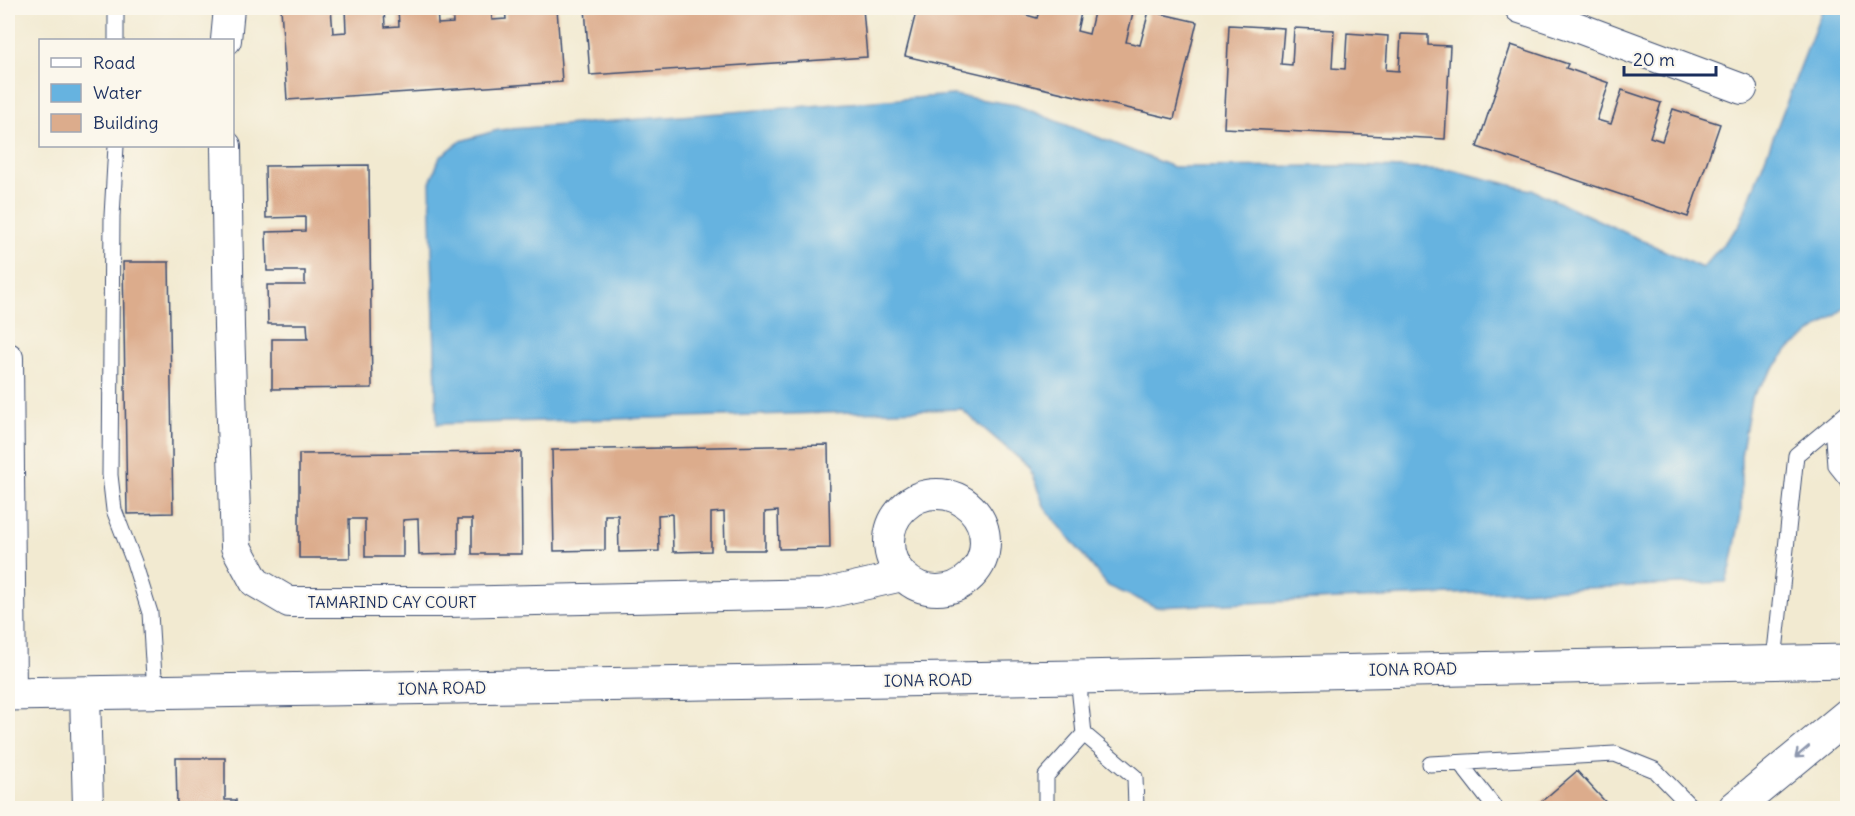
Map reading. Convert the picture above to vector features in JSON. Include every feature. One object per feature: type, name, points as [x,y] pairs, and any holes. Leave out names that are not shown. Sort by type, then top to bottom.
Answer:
[{"type":"street","points":[[226,39],[229,8]]},
{"type":"street","points":[[1520,8],[1565,16],[1743,89]]},
{"type":"street","name":"TAMARIND CAY COURT","points":[[226,147],[236,547],[255,582],[289,602],[447,602],[823,594],[902,576]]},
{"type":"street","points":[[8,358],[9,694]]},
{"type":"street","name":"IONA ROAD","points":[[9,694],[1078,677],[1848,661]]},
{"type":"street","points":[[85,694],[88,808]]},
{"type":"street","points":[[1735,808],[1848,715]]},
{"type":"lane","points":[[116,8],[116,39]]},
{"type":"lane","points":[[116,147],[112,216],[110,475],[114,510],[134,562],[150,614],[155,693]]},
{"type":"lane","points":[[1843,417],[1836,466],[1848,481]]},
{"type":"lane","points":[[1774,661],[1796,455],[1843,417]]},
{"type":"lane","points":[[1078,677],[1084,734],[1135,777],[1136,808]]},
{"type":"lane","points":[[1046,808],[1046,776],[1084,734]]},
{"type":"lane","points":[[1430,764],[1615,754],[1655,770],[1692,808]]},
{"type":"lane","points":[[1460,763],[1495,808]]},
{"type":"water","points":[[1823,8],[1847,8],[1847,306],[1787,351],[1751,398],[1741,456],[1741,514],[1726,582],[1156,607],[1108,586],[1045,508],[1029,467],[961,409],[437,424],[430,183],[440,157],[461,141],[498,130],[953,95],[1016,105],[1173,167],[1351,166],[1451,170],[1535,191],[1702,268],[1739,226]]},
{"type":"building","points":[[281,8],[331,8],[333,33],[346,32],[345,8],[384,8],[385,27],[399,26],[398,8],[437,8],[438,24],[453,23],[452,8],[491,8],[492,20],[506,19],[505,8],[557,8],[562,82],[287,100]]},
{"type":"building","points":[[585,8],[863,8],[867,57],[590,75]]},
{"type":"building","points":[[917,8],[1025,8],[1023,14],[1037,18],[1040,8],[1082,8],[1077,31],[1089,34],[1095,8],[1134,8],[1126,42],[1140,45],[1149,11],[1197,22],[1174,119],[905,56]]},
{"type":"building","points":[[1229,25],[1284,28],[1281,64],[1292,65],[1294,28],[1334,30],[1332,68],[1345,69],[1347,33],[1388,36],[1386,70],[1399,71],[1401,34],[1428,35],[1428,45],[1450,46],[1445,139],[1224,128]]},
{"type":"building","points":[[1511,45],[1568,64],[1566,68],[1609,83],[1597,120],[1611,124],[1622,90],[1661,103],[1650,137],[1662,141],[1673,109],[1720,124],[1688,217],[1477,147]]},
{"type":"building","points":[[369,165],[372,388],[272,389],[272,339],[308,339],[307,324],[268,324],[267,285],[305,285],[305,271],[267,271],[266,232],[305,231],[305,217],[266,218],[265,166]]},
{"type":"building","points":[[123,262],[169,262],[173,513],[127,514]]},
{"type":"building","points":[[828,445],[830,548],[779,549],[778,511],[765,512],[765,550],[725,550],[724,512],[711,513],[711,551],[673,552],[672,514],[658,515],[659,551],[619,552],[618,515],[605,515],[605,550],[554,551],[552,450]]},
{"type":"building","points":[[521,452],[522,554],[472,554],[472,519],[458,519],[458,554],[419,555],[418,519],[403,520],[403,557],[365,557],[365,519],[349,519],[350,558],[299,558],[299,454]]},
{"type":"building","points":[[176,758],[225,758],[225,800],[236,800],[236,808],[177,808]]},
{"type":"building","points":[[1577,771],[1611,808],[1534,808]]}]
